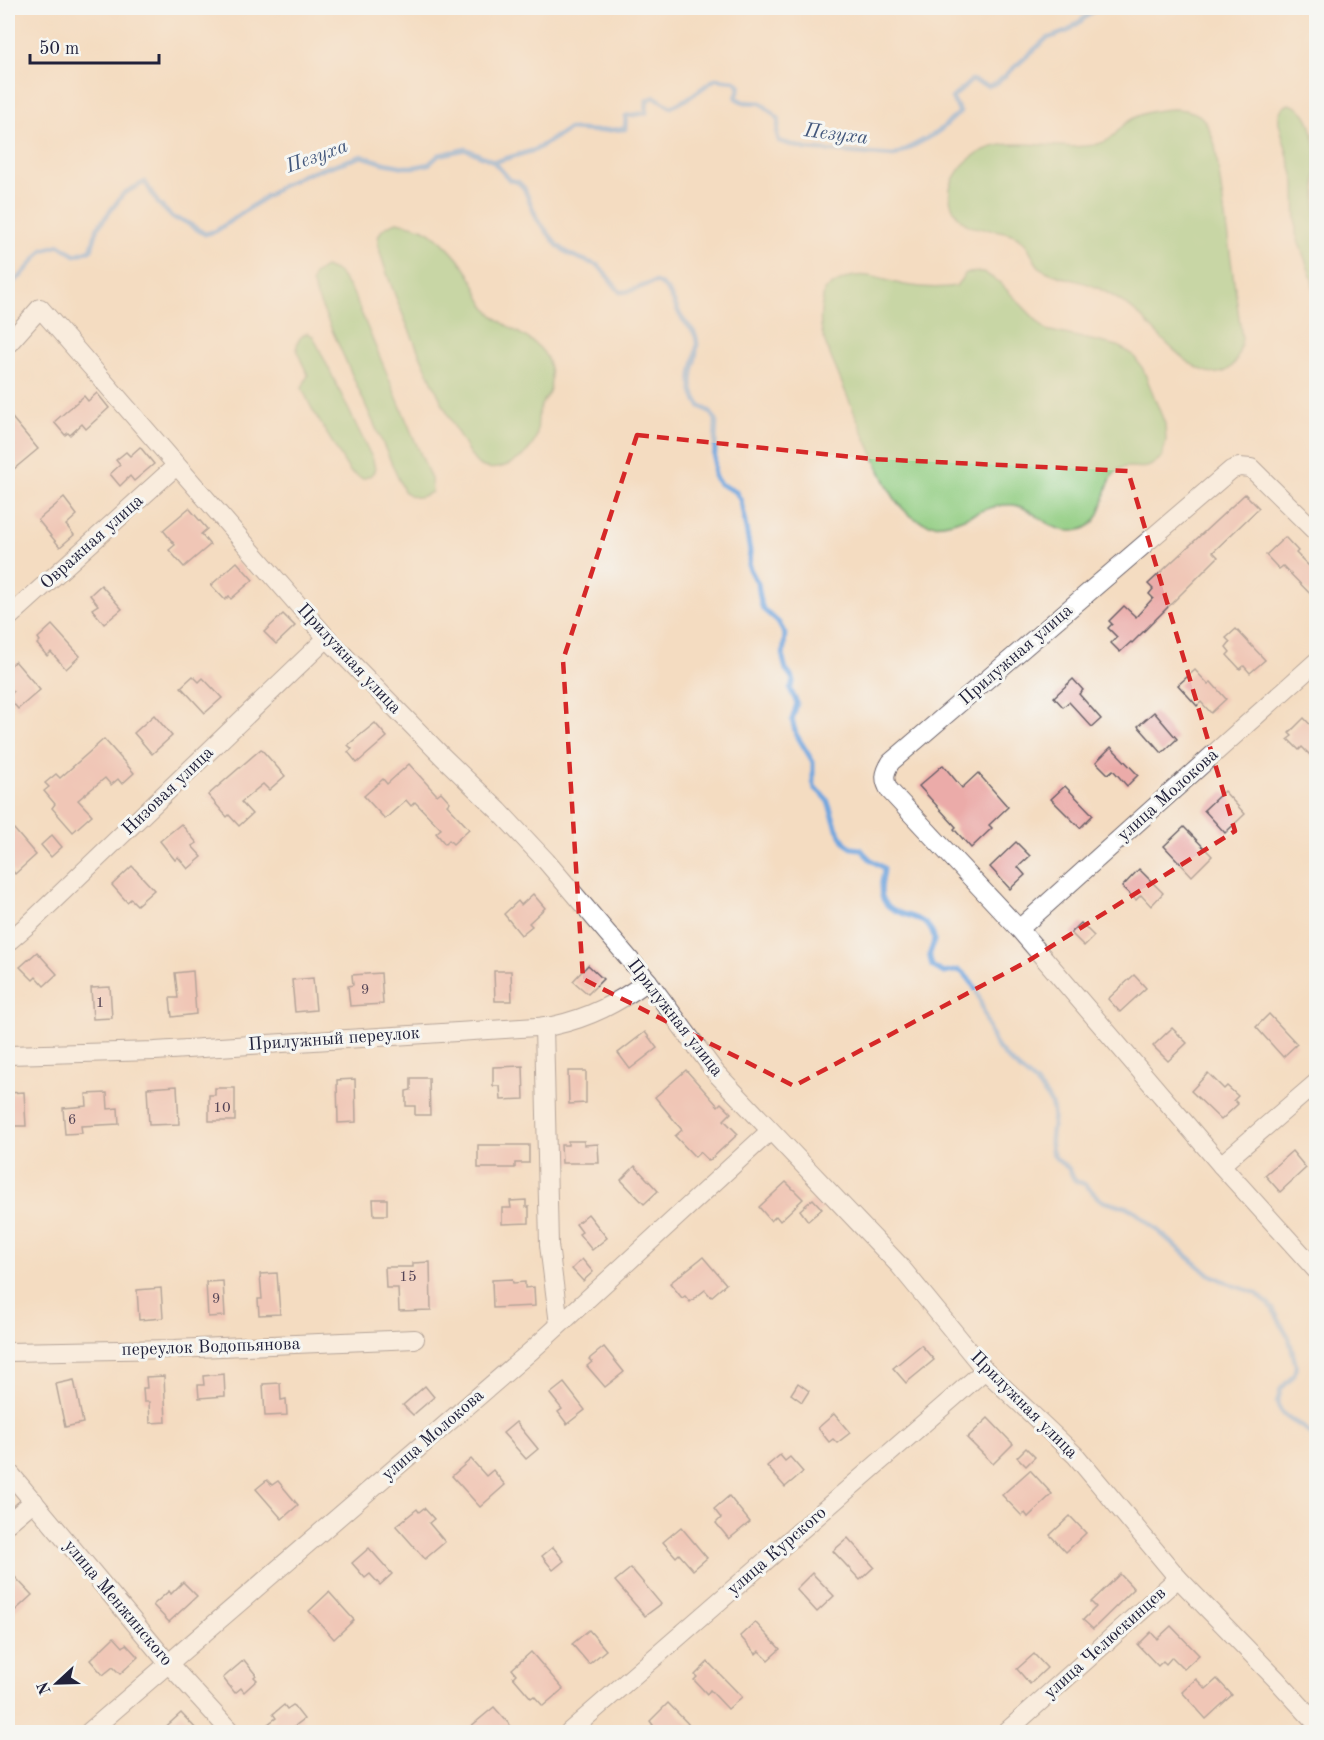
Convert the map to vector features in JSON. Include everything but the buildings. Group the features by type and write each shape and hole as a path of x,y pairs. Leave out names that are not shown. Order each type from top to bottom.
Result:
{"street":[{"name":"Прилужная улица","path":"8,344 40,308 327,638 546,861 648,981 716,1073 899,1265 985,1370 1076,1456 1178,1578 1317,1723"},
{"name":"Овражная улица","path":"8,618 176,466"},
{"name":"Прилужная улица","path":"1317,532 1251,468 1244,466 1231,470 891,762 885,771 884,782 1019,929 1221,1165 1317,1270"},
{"name":"Низовая улица","path":"8,942 327,638"},
{"name":"улица Молокова","path":"1019,929 1317,662"},
{"name":"Прилужный переулок","path":"8,1055 155,1051 544,1026 577,1021 619,1002 648,981"},
{"path":"544,1026 549,1245 559,1324"},
{"path":"1221,1165 1317,1083"},
{"name":"улица Молокова","path":"89,1732 526,1355 770,1131"},
{"name":"переулок Водопьянова","path":"8,1352 174,1349 415,1339"},
{"name":"улица Курского","path":"569,1732 985,1370"},
{"name":"улица Менжинского","path":"8,1471 168,1663 231,1732"},
{"path":"8,1523 34,1501"},
{"name":"улица Челюскинцев","path":"1006,1732 1178,1578"}],"highlighted area":[{"path":"637,435 872,459 1128,471 1235,831 1028,961 794,1086 583,979 563,660"}],"green space":[{"path":"1289,104 1302,110 1306,115 1312,128 1316,149 1316,301 1312,279 1296,234 1295,182 1279,123 1280,111"},
{"path":"1173,109 1191,111 1202,118 1206,122 1215,145 1242,339 1236,361 1225,371 1213,373 1199,369 1171,348 1124,303 1091,285 1042,269 1035,262 1025,243 1014,235 966,224 954,210 950,199 951,185 955,176 963,165 978,153 1010,144 1081,146 1098,144 1111,138 1137,116"},
{"path":"397,222 424,229 437,238 464,267 483,303 494,317 529,339 547,358 551,371 550,389 540,408 536,438 527,452 508,465 486,468 479,465 469,453 438,395 404,317 381,254 378,239 382,230"},
{"path":"325,267 339,273 353,293 431,479 432,492 428,494 414,497 404,491 315,292 312,282 314,274"},
{"path":"983,272 999,282 1046,330 1118,346 1133,355 1143,369 1165,424 1166,440 1162,457 1147,467 1125,467 1117,471 1109,482 1099,514 1088,527 1070,531 1061,529 1052,526 1030,511 1014,505 992,507 941,524 925,523 911,516 897,502 887,486 827,348 821,321 824,290 846,278 860,275 899,284 943,288 956,286 966,273"},
{"path":"307,333 313,336 373,460 375,470 363,479 350,472 302,388 308,375 297,347 301,337"}],"waterway":[{"name":"Пезуха","path":"8,285 21,276 43,250 60,245 75,255 91,250 98,227 124,193 145,182 158,203 173,218 184,221 205,234 216,231 280,187 303,175 362,156 384,163 415,167 429,164 439,155 466,149 497,161 535,150 569,129 596,131 625,129 626,116 646,113 647,100 655,97 671,107 687,99 715,79 735,81 740,86 736,98 743,102 761,103 779,119 777,134 779,141 806,149 894,156 937,133 960,112 952,98 972,80 988,86 997,83 1046,39 1068,31 1097,8"},
{"path":"493,161 510,180 518,182 524,188 537,219 558,246 571,255 599,266 620,292 656,282 661,285 673,300 682,319 693,331 697,343 691,382 692,390 700,406 709,411 716,420 714,476 720,484 736,492 741,501 750,551 749,567 758,584 763,609 779,623 785,634 783,658 786,670 793,679 790,689 797,703 792,720 796,734 813,762 815,788 827,799 837,829 846,844 860,849 884,868 881,892 886,904 929,926 934,939 930,955 932,966 944,973 959,970 973,985 995,1043 1008,1059 1039,1087 1051,1104 1053,1110 1052,1151 1057,1159 1069,1169 1075,1180 1087,1186 1102,1201 1136,1212 1207,1273 1256,1293 1273,1309 1289,1338 1296,1366 1294,1375 1281,1389 1277,1403 1283,1414 1305,1429 1316,1445"}]}
